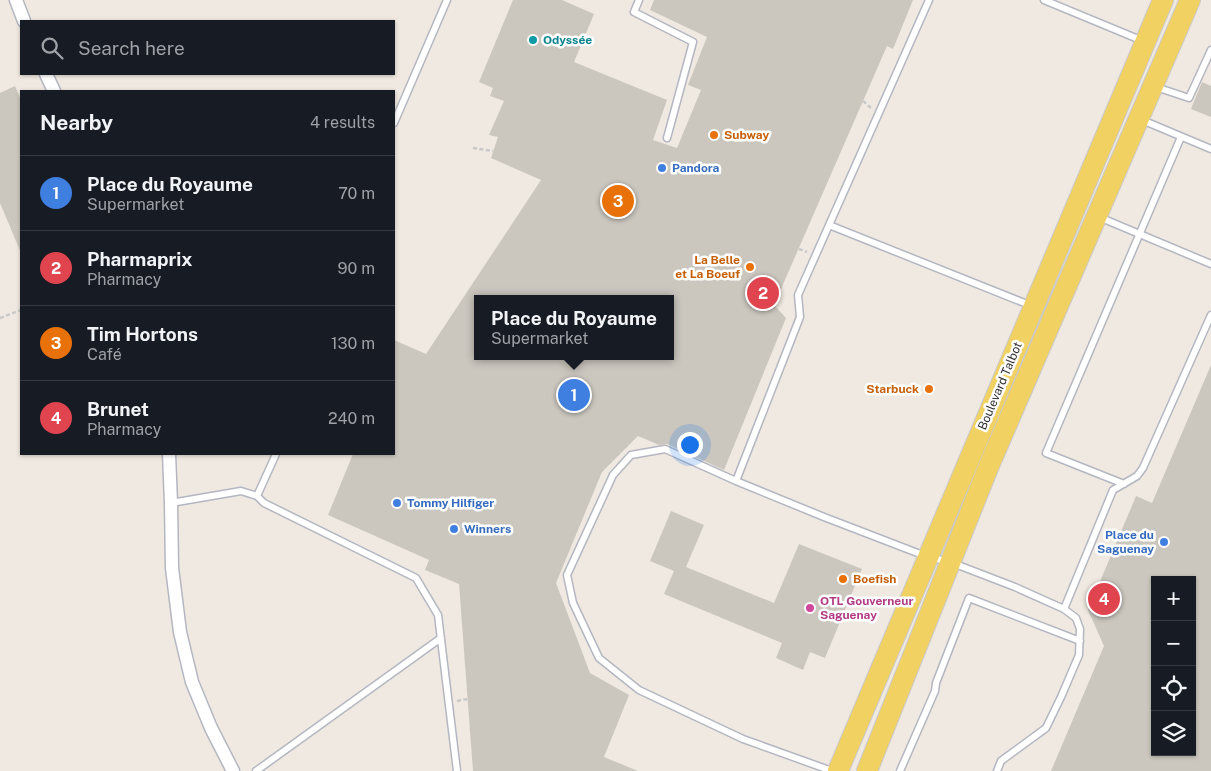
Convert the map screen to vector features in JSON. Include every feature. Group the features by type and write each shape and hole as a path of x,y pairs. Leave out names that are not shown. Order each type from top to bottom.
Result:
{"main road":[{"name":"Boulevard Talbot","path":"838,771 1144,41 1163,0"},
{"name":"Boulevard Talbot","path":"867,771 988,468 1190,0"}],"street":[{"path":"16,0 24,20"},
{"path":"46,75 54,90"},
{"path":"168,455 172,568 180,632 192,682 211,728 233,771"}],"lane":[{"path":"395,121 447,0"},
{"path":"639,0 634,12 693,42 667,138"},
{"path":"736,481 800,317 798,295 930,0"},
{"path":"1044,0 1144,41"},
{"path":"1153,85 1189,98 1211,50"},
{"path":"1138,118 1211,149"},
{"path":"1124,484 1046,453 1181,136"},
{"path":"1096,215 1211,264"},
{"path":"829,225 1034,307"},
{"path":"1064,609 1112,490 1138,476 1144,468 1211,315"},
{"path":"832,771 743,739 639,690 600,658 573,603 567,575 613,475 631,455 665,449 736,481 928,557 950,562 1064,609 1076,618 1080,629 1079,654 1046,728 1001,761 997,771"},
{"path":"257,496 276,455"},
{"path":"171,503 241,491 257,496 264,504 416,578 438,615 457,771"},
{"path":"900,771 934,691 969,598 1080,641"},
{"path":"256,771 441,638"}],"path":[{"path":"473,148 493,151"},
{"path":"0,318 20,310"}],"building":[{"path":"513,0 562,0 594,14 574,62 667,100 653,140 677,148 701,90 688,85 707,37 650,10 654,0 913,0 893,49 887,46 774,305 786,318 724,470 667,444 659,445 638,436 602,472 556,583 590,673 629,695 604,757 638,771 473,771 459,584 425,570 429,560 328,515 353,455 395,455 395,340 426,354 541,180 491,158 498,137 489,135 504,101 490,96 493,88 479,82"},
{"path":"1202,82 1211,86 1211,117 1191,109"},
{"path":"15,86 20,98 20,251 0,203 0,93"},
{"name":"Place du Saguenay","path":"1211,365 1211,771 1051,771 1104,646 1088,610 1136,496 1152,503"},
{"path":"671,511 704,525 686,567 774,603 799,544 862,569 825,658 810,652 803,670 776,658 782,643 664,594 674,571 650,561"}],"place":[{"name":"Odyssée","path":"533,40"},
{"name":"Subway","path":"714,135"},
{"name":"Pandora","path":"662,168"},
{"name":"Tim Hortons","path":"618,201"},
{"name":"La Belle et La Boeuf","path":"750,267"},
{"name":"Pharmaprix","path":"763,293"},
{"name":"Starbuck","path":"929,389"},
{"name":"Place du Royaume","path":"574,395"},
{"name":"Tommy Hilfiger","path":"397,503"},
{"name":"Winners","path":"454,529"},
{"name":"Place du Saguenay","path":"1164,542"},
{"name":"Boefish","path":"843,579"},
{"name":"Brunet","path":"1104,599"},
{"name":"OTL Gouverneur Saguenay","path":"810,608"}]}
